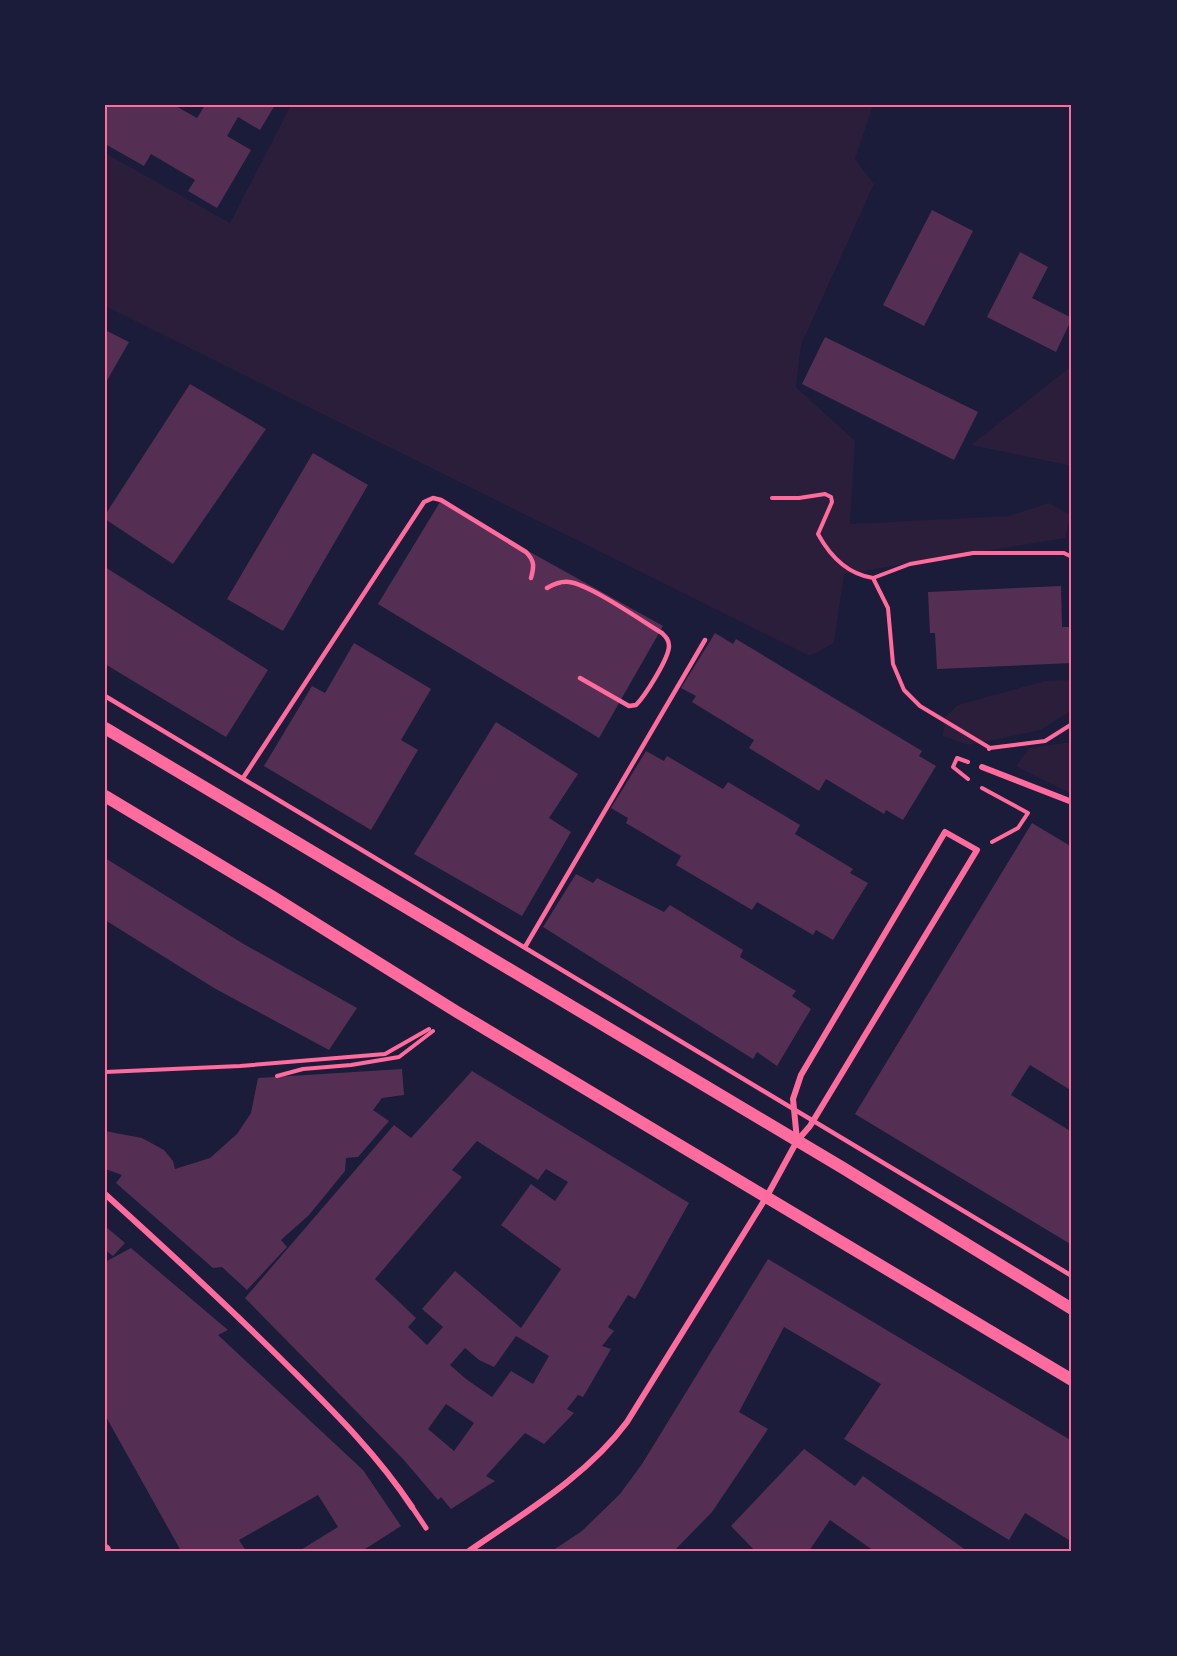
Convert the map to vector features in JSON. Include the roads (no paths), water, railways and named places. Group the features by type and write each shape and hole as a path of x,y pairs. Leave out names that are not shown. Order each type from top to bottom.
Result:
{"main road":[{"path":"105,728 797,1141 1072,1309"},
{"path":"105,796 457,1012 1072,1380"}],"street":[{"path":"982,766 1072,802"},
{"path":"469,1551 555,1491 604,1450 620,1432 977,850 945,832 801,1075 793,1099 797,1141"},
{"path":"105,1194 258,1336 348,1426 385,1468 426,1528"}],"lane":[{"path":"243,778 424,502 433,498 441,500 526,552 534,565 531,579"},
{"path":"547,588 558,582 569,582 586,587 662,633 668,639 667,656 636,705 629,706 580,678"},
{"path":"525,947 705,640"},
{"path":"105,696 1072,1276"}]}
